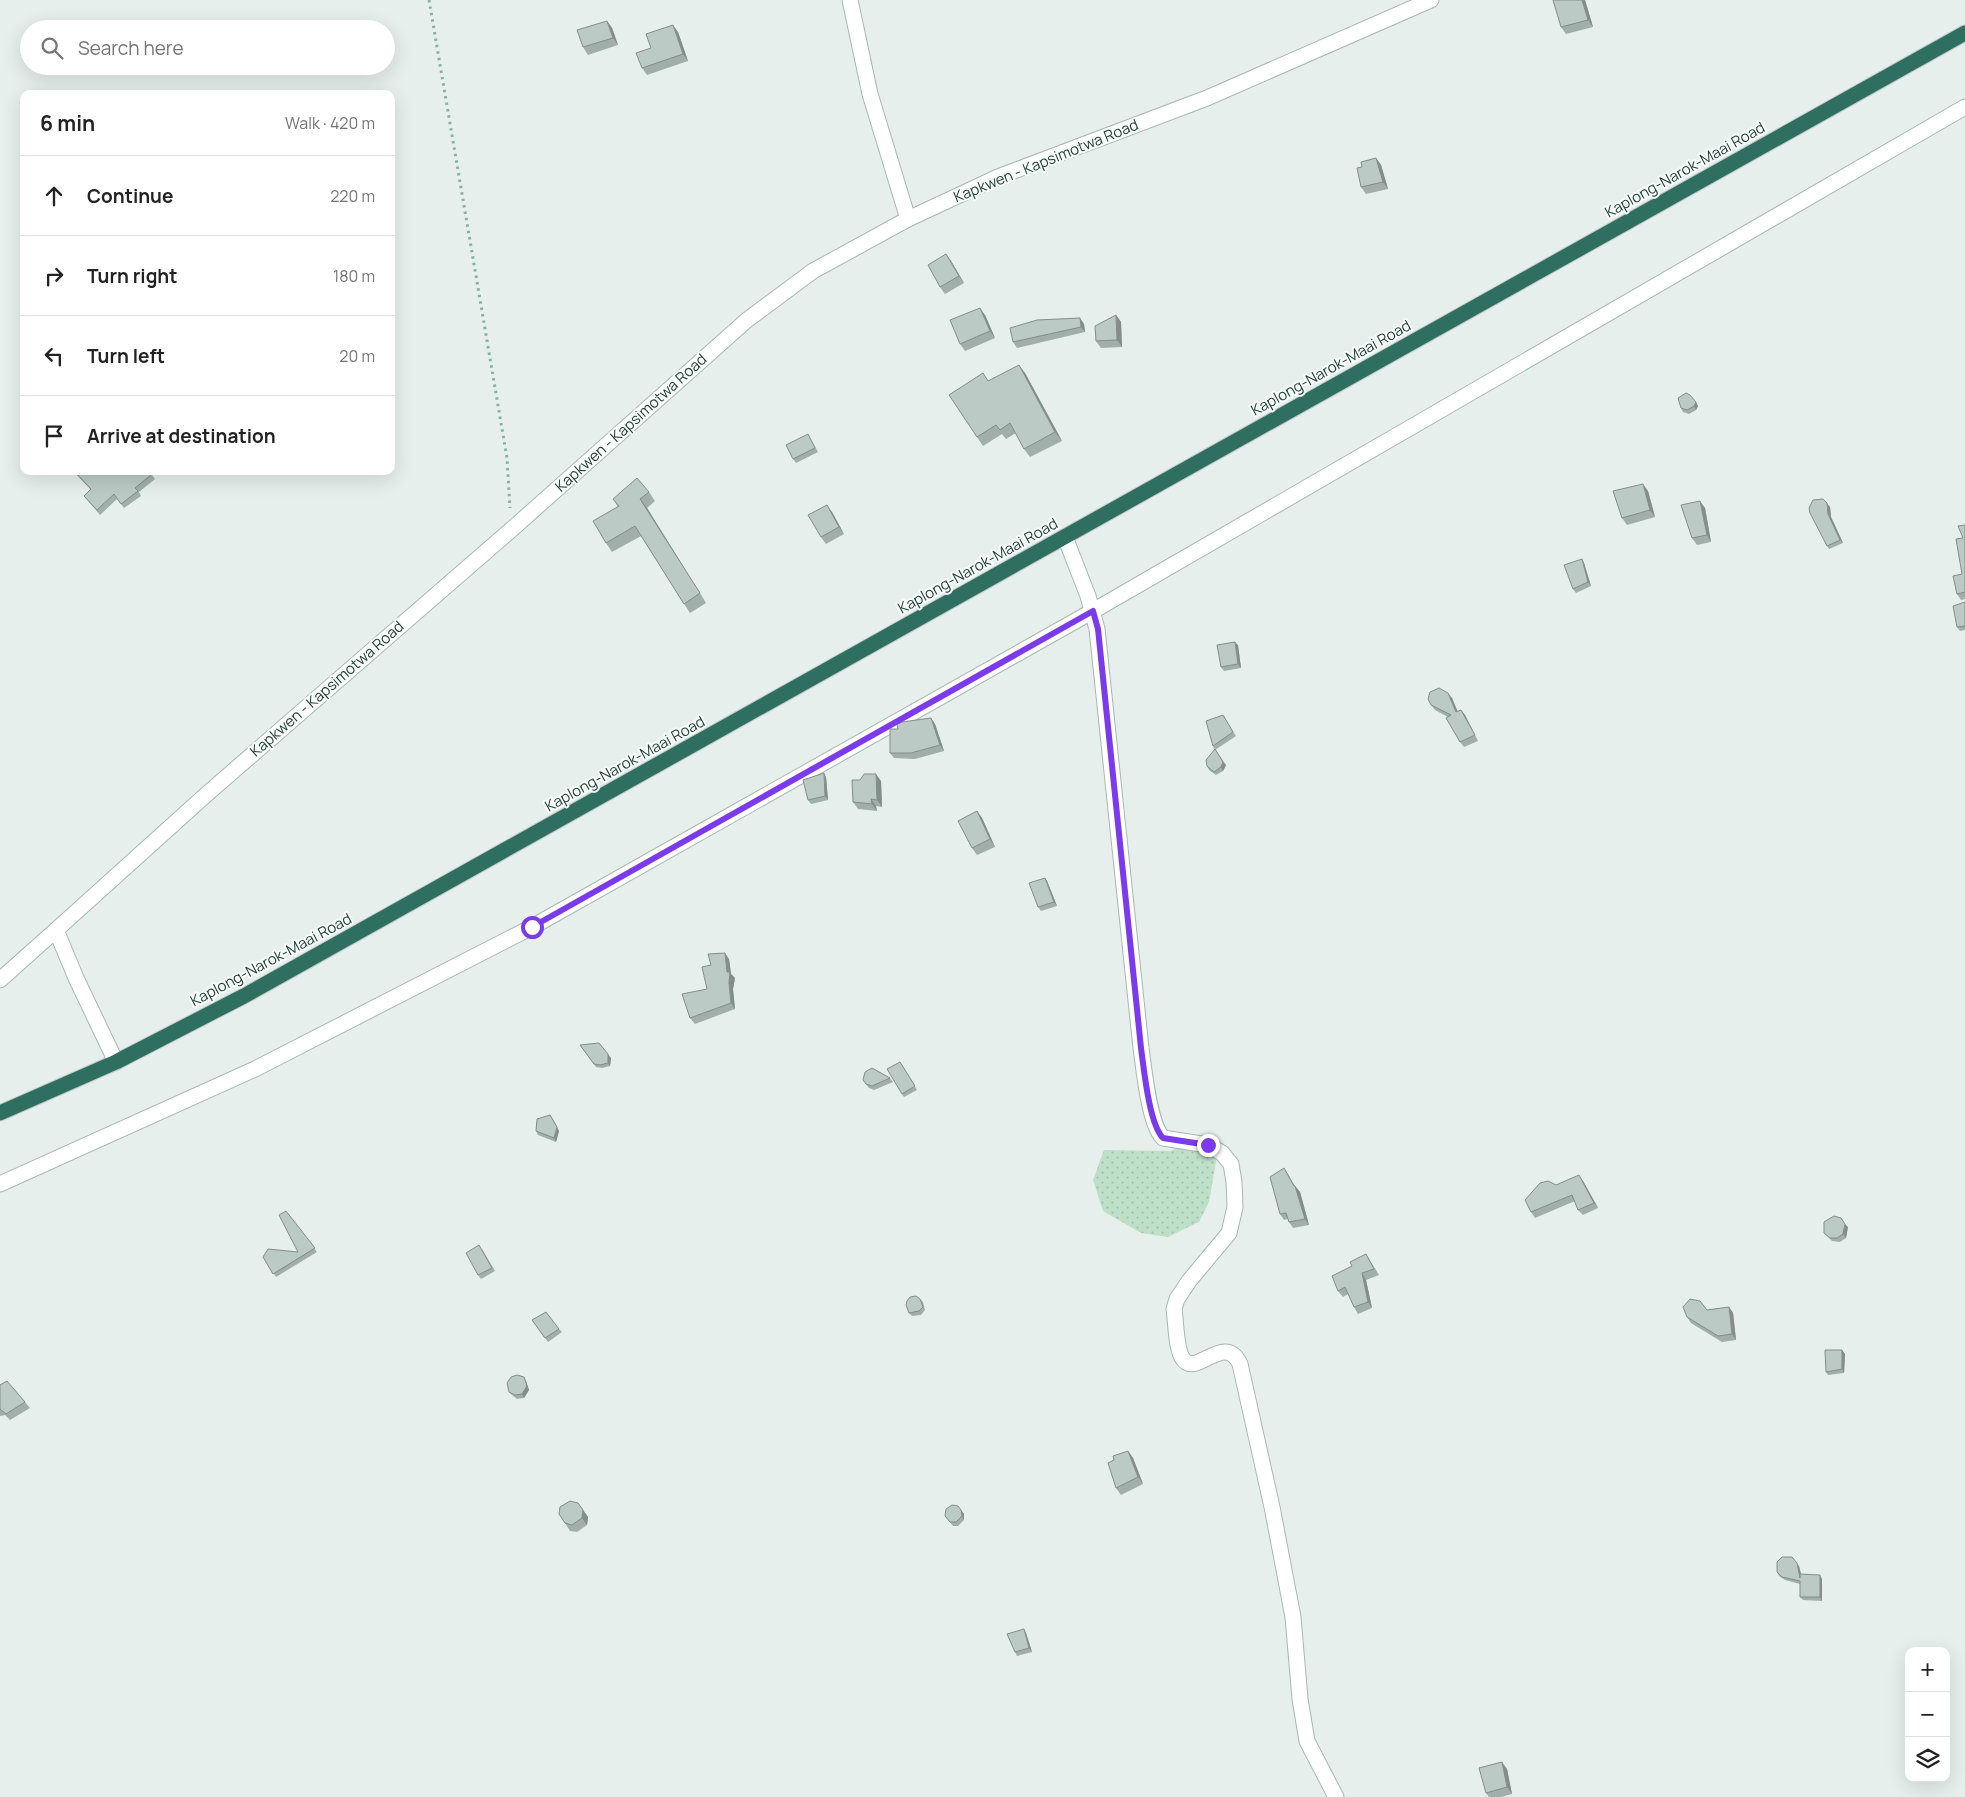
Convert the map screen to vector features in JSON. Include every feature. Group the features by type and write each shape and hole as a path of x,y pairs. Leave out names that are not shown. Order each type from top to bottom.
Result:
{"highway":[{"name":"Kaplong-Narok-Maai Road","path":"0,1114 116,1062 347,940 1965,33"}],"street":[{"path":"850,0 870,94 908,219"},
{"name":"Kapkwen - Kapsimotwa Road","path":"0,980 208,792 512,529 747,320 813,271 908,219 998,177 1207,98 1431,0"},
{"path":"0,1184 255,1069 532,927 1093,611 1965,107"},
{"path":"1065,536 1088,596 1098,629 1141,1048 1152,1116 1158,1133 1163,1138 1208,1145 1222,1153 1230,1164 1234,1182 1235,1207 1229,1234 1189,1281 1174,1304 1180,1353 1183,1360 1188,1364 1196,1363 1221,1352 1228,1352 1237,1357 1240,1364 1272,1506 1293,1617 1300,1699 1307,1741 1336,1797"},
{"path":"56,930 76,978 116,1062"}],"path":[{"path":"429,0 506,458 512,529"}],"green space":[{"path":"1187,1142 1218,1150 1209,1202 1199,1222 1168,1237 1141,1233 1103,1211 1093,1180 1104,1150 1171,1151"}],"building":[{"path":"1553,0 1582,0 1588,20 1561,27"},
{"path":"607,21 613,38 583,47 577,30"},
{"path":"673,25 683,54 642,68 636,53 651,48 646,34"},
{"path":"1376,158 1383,182 1361,187 1357,168 1362,167 1361,162"},
{"path":"946,254 959,276 940,287 928,265"},
{"path":"980,308 990,331 960,344 950,320"},
{"path":"1116,315 1117,340 1096,341 1095,326"},
{"path":"1080,318 1081,327 1013,342 1010,328 1037,320"},
{"path":"1019,365 1055,432 1024,449 1010,423 1000,430 996,425 977,437 949,395 983,373 988,381"},
{"path":"1686,393 1696,402 1694,406 1687,410 1681,408 1678,398"},
{"path":"808,434 815,448 793,459 786,445"},
{"path":"78,475 151,475 135,488 138,491 121,504 114,494 97,510 84,496 91,489"},
{"path":"637,478 649,492 640,499 700,593 684,604 635,526 606,543 593,521 619,506 613,499"},
{"path":"1643,484 1650,510 1622,518 1613,491"},
{"path":"1823,499 1827,503 1828,514 1840,540 1827,546 1809,508 1813,500"},
{"path":"1700,501 1707,535 1692,538 1681,505"},
{"path":"827,505 839,527 821,537 808,515"},
{"path":"1965,525 1965,592 1957,594 1953,576 1962,574 1956,539 1963,538 1958,526"},
{"path":"1582,559 1588,582 1573,589 1564,565"},
{"path":"1965,602 1965,626 1957,627 1953,606"},
{"path":"1235,642 1238,664 1221,667 1217,645"},
{"path":"1439,688 1448,693 1456,712 1461,710 1475,735 1460,742 1446,718 1451,715 1431,705 1428,699 1430,692"},
{"path":"1223,715 1233,732 1213,746 1206,721"},
{"path":"931,718 940,745 911,753 890,753 890,729 898,729 897,724 902,722"},
{"path":"1215,749 1223,762 1221,767 1214,772 1207,766 1206,760"},
{"path":"824,773 825,796 808,800 803,780"},
{"path":"864,774 876,774 877,800 871,799 872,804 853,802 852,780 860,780"},
{"path":"977,811 990,839 972,848 958,821"},
{"path":"1045,878 1054,902 1038,907 1029,883"},
{"path":"725,953 727,972 730,972 731,1003 690,1018 682,994 707,989 702,967 711,965 708,954"},
{"path":"599,1043 608,1054 608,1063 600,1065 594,1064 580,1045"},
{"path":"900,1062 915,1086 902,1094 887,1069"},
{"path":"872,1068 890,1078 872,1086 866,1084 863,1080 865,1072"},
{"path":"550,1115 557,1127 554,1138 536,1131 537,1119"},
{"path":"1284,1168 1295,1186 1305,1219 1289,1222 1286,1213 1280,1214 1270,1177"},
{"path":"1579,1175 1594,1203 1578,1210 1572,1195 1531,1212 1525,1200 1540,1183 1548,1181 1556,1185"},
{"path":"286,1211 315,1248 273,1274 263,1257 268,1249 298,1252 279,1215"},
{"path":"1834,1216 1841,1218 1845,1224 1843,1234 1837,1238 1830,1238 1824,1233 1824,1222"},
{"path":"479,1245 492,1268 478,1275 466,1253"},
{"path":"1366,1254 1374,1269 1362,1273 1368,1302 1354,1307 1345,1287 1338,1291 1332,1276 1352,1266 1350,1262"},
{"path":"916,1296 920,1299 923,1307 919,1311 909,1313 906,1305 907,1301 910,1297"},
{"path":"1690,1299 1700,1301 1707,1310 1729,1307 1732,1334 1718,1336 1687,1317 1683,1307"},
{"path":"546,1312 559,1329 545,1338 532,1320"},
{"path":"1825,1350 1842,1350 1842,1369 1826,1372"},
{"path":"517,1375 524,1377 527,1386 522,1394 515,1395 509,1392 507,1383 511,1377"},
{"path":"7,1381 25,1402 6,1414 0,1409 0,1385"},
{"path":"1128,1451 1138,1477 1116,1488 1108,1463 1114,1460 1113,1456"},
{"path":"570,1501 578,1503 583,1510 582,1518 572,1525 565,1523 559,1514 560,1507"},
{"path":"952,1505 958,1506 961,1510 962,1516 956,1522 950,1522 945,1516 946,1509"},
{"path":"1782,1557 1792,1557 1797,1563 1800,1578 1800,1574 1820,1575 1820,1597 1800,1597 1800,1581 1782,1577 1777,1572 1777,1562"},
{"path":"1024,1629 1029,1648 1015,1652 1007,1634"},
{"path":"1502,1762 1507,1787 1486,1793 1479,1768"}],"route":[{"path":"532,927 1093,611 1098,629 1141,1048 1152,1116 1158,1133 1163,1138 1208,1145"}]}
